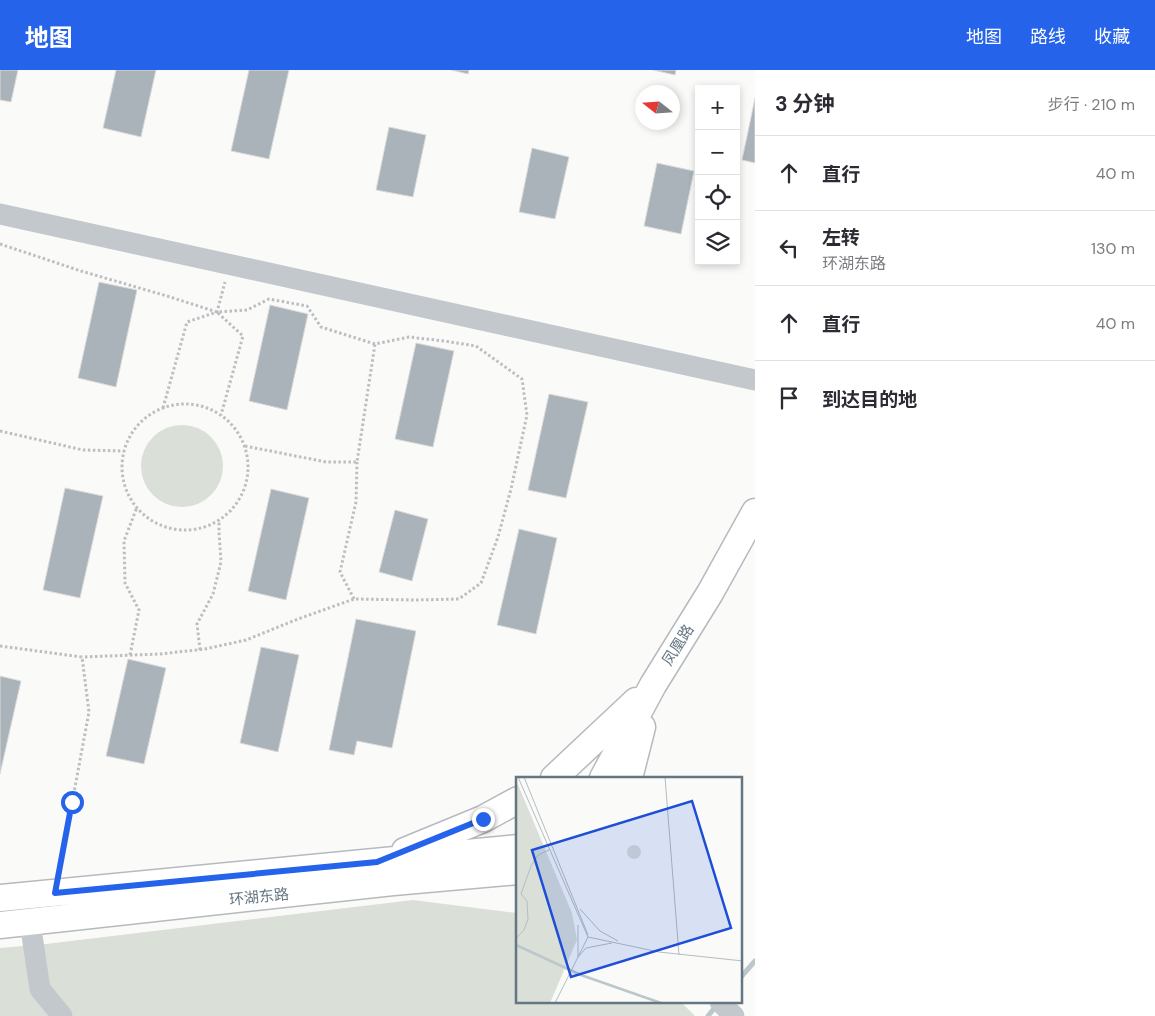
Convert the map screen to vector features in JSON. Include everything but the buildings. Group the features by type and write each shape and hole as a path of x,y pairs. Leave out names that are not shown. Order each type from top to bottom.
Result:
{"main road":[{"name":"凤凰路","path":"604,777 653,685 710,593 755,512"},
{"path":"555,777 653,685"},
{"path":"629,777 653,685"},
{"path":"385,872 516,801"},
{"name":"环湖东路","path":"0,925 385,872 516,848"},
{"name":"环湖东路","path":"0,898 385,872 516,871"},
{"path":"385,872 516,890"}],"street":[{"path":"0,214 755,380"},
{"path":"30,922 40,989 62,1016"},
{"path":"722,1004 734,1016"}],"path":[{"path":"0,244 81,271 217,312 243,336 221,415"},
{"path":"217,312 230,264"},
{"path":"0,646 82,657 160,654 200,650 246,640 354,599 459,599 481,583 498,537 527,415 522,378 476,346 444,340 409,337 375,344 321,327 307,306 268,299 247,310 217,312 187,322 163,408"},
{"path":"354,599 340,572 356,502 357,462 375,344"},
{"path":"183,404 203,406 221,415 235,429 244,446 248,466 245,486 235,505 219,520 199,528 178,530 157,524 137,507 128,493 122,472 124,451 132,432 146,418 163,408 183,404"},
{"path":"0,431 83,450 124,451"},
{"path":"244,446 326,462 357,462"},
{"path":"130,655 139,610 126,583 124,541 137,507"},
{"path":"200,650 198,624 213,594 221,562 219,520"},
{"path":"55,893 89,712 82,657"}],"shaded area":[{"path":"182,425 198,429 211,437 219,450 223,466 219,482 211,495 198,503 182,507 166,503 153,495 145,482 141,466 145,450 153,437 166,429"},
{"path":"413,900 516,913 516,1004 683,1004 695,1016 0,1016 0,948"}],"waterway":[{"path":"742,976 755,961"},
{"path":"708,1016 716,1006"}],"route":[{"path":"72,802 55,893 377,862 483,819"}]}
